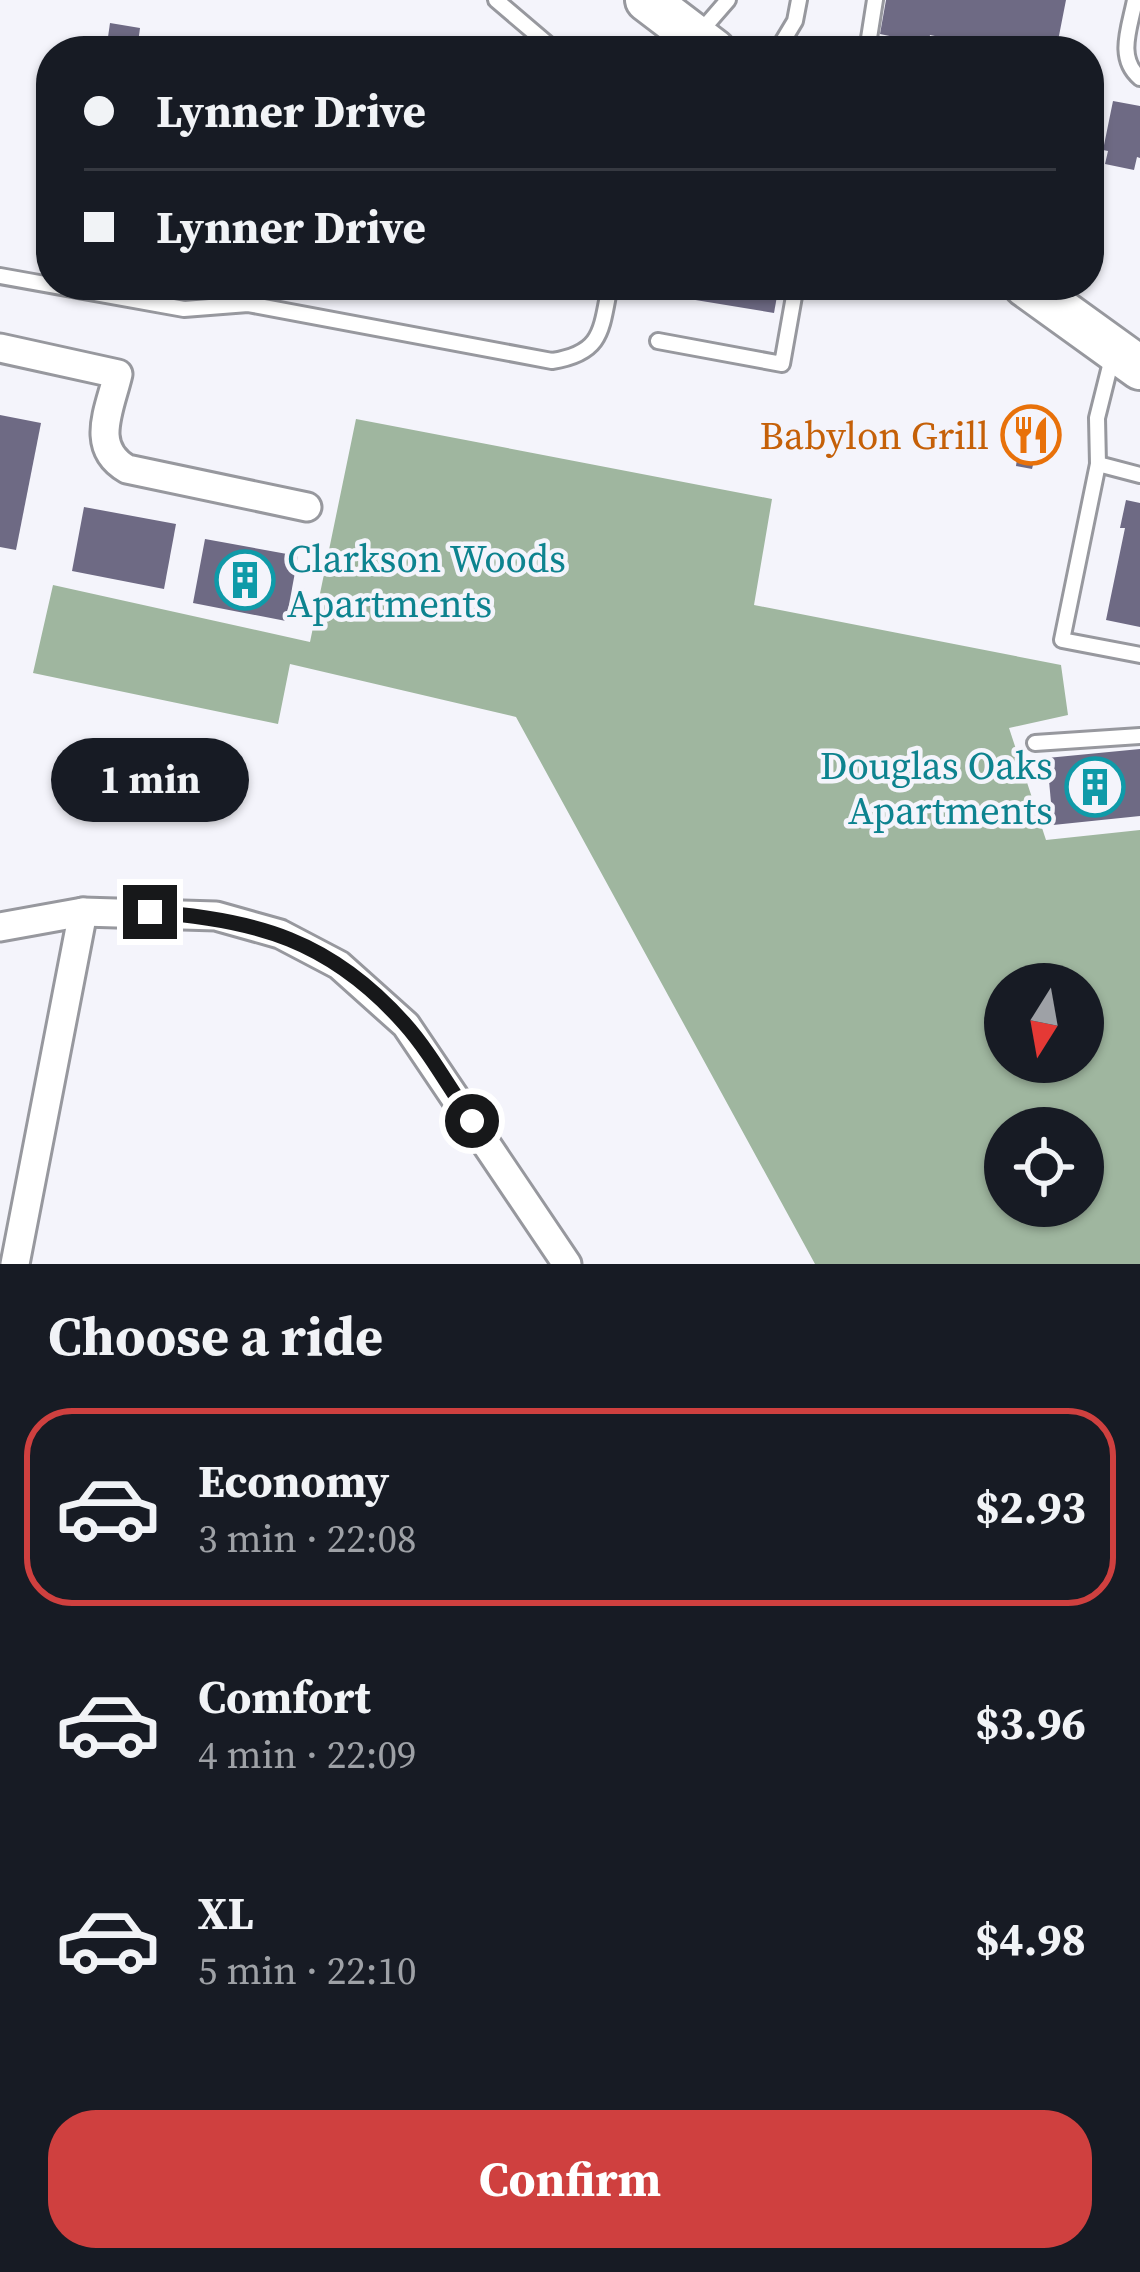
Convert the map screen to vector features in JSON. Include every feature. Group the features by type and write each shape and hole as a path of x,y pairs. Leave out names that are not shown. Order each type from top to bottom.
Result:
{"main road":[{"path":"646,0 686,36"},
{"path":"1047,300 1130,356"}],"street":[{"path":"0,348 118,374 103,441 110,459 127,469 307,507"},
{"path":"0,927 83,912 216,916 280,934 339,965 406,1025 567,1264"},
{"path":"15,1264 83,912"}],"lane":[{"path":"496,0 538,36"},
{"path":"704,36 728,0"},
{"path":"786,36 799,0"},
{"path":"869,36 875,0"},
{"path":"1136,0 1125,50 1130,70 1140,78"},
{"path":"0,276 36,282"},
{"path":"134,300 184,309 248,304 551,361 596,343 606,300"},
{"path":"658,341 782,364 793,300"},
{"path":"1130,356 1097,418 1097,464 1063,640 1140,655"},
{"path":"1097,464 1140,475"},
{"path":"1035,743 1140,736"}],"green space":[{"path":"356,419 772,499 754,605 1061,665 1068,715 1009,728 1046,840 1140,830 1140,1264 815,1264 516,717 290,664 278,724 33,673 53,585 310,642"}],"building":[{"path":"886,0 1066,0 1059,36 880,34"},
{"path":"110,23 140,28 139,36 108,36"},
{"path":"1113,101 1140,106 1140,158 1134,170 1105,164 1108,151 1104,145"},
{"path":"695,300 776,300 774,313"},
{"name":"Babylon Grill","path":"1024,407 1047,411 1032,469 1016,466"},
{"path":"0,415 41,423 16,550 0,547"},
{"path":"1126,500 1140,503 1140,627 1106,620 1125,528 1120,528"},
{"path":"84,507 176,524 164,589 72,571"},
{"name":"Clarkson Woods Apartments","path":"205,539 298,556 286,621 193,603"},
{"name":"Douglas Oaks Apartments","path":"1140,749 1140,816 1053,825 1047,758"}],"place":[{"name":"Babylon Grill","path":"1031,435"},
{"name":"Clarkson Woods Apartments","path":"245,580"},
{"name":"Douglas Oaks Apartments","path":"1095,787"}],"route":[{"path":"150,912 216,916 280,934 339,965 406,1025 472,1121"}]}
